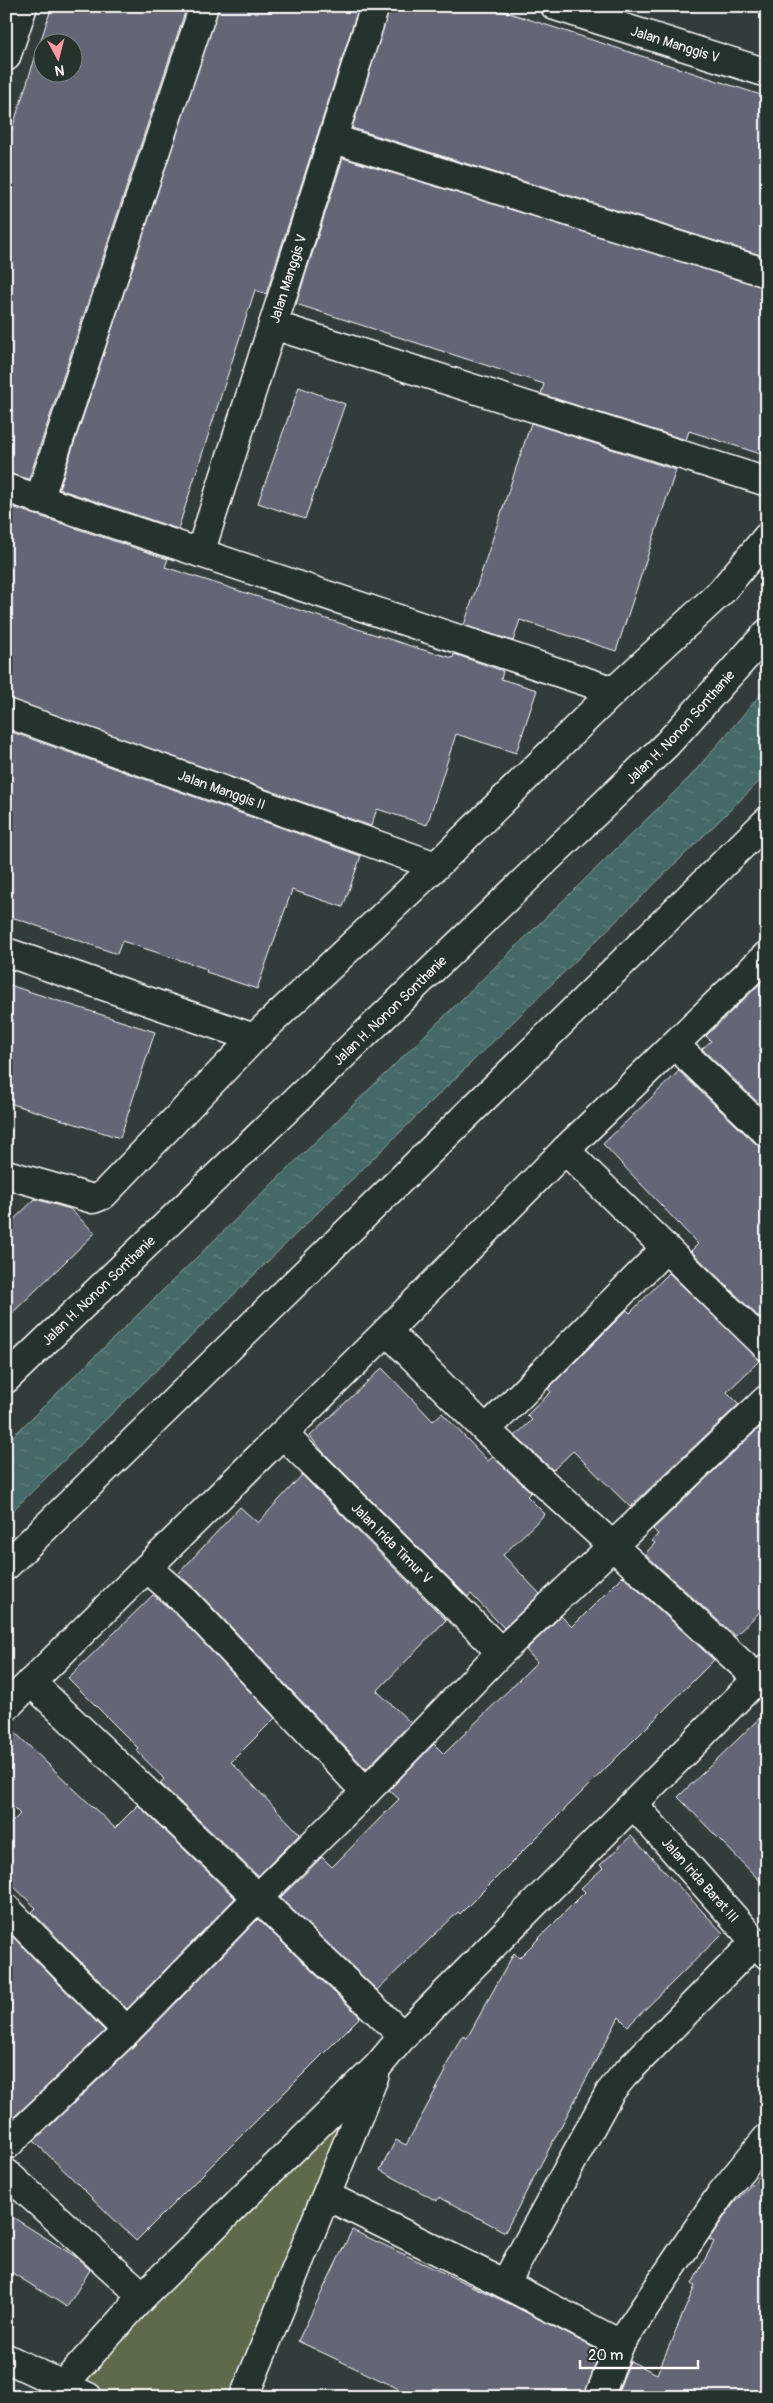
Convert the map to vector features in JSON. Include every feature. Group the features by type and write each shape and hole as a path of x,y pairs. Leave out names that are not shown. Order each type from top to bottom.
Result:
{"street":[{"path":"6,58 23,6"},
{"path":"39,500 204,6"},
{"name":"Jalan Manggis V","path":"200,554 375,6"},
{"name":"Jalan Manggis V","path":"555,6 767,73"},
{"path":"334,139 767,273"},
{"path":"272,325 767,482"},
{"path":"6,488 614,691"},
{"path":"6,1174 93,1199 103,1195 254,1038 436,866 614,691 722,591 767,538"},
{"name":"Jalan H. Nonon Sonthanie","path":"6,1378 667,744 767,633"},
{"name":"Jalan Manggis II","path":"6,713 436,866"},
{"path":"6,1566 767,821"},
{"path":"6,952 254,1038"},
{"path":"6,1707 387,1331 565,1150 676,1045 767,955"},
{"path":"676,1045 767,1133"},
{"path":"565,1150 767,1346"},
{"path":"486,1430 666,1248"},
{"path":"63,2385 143,2296 378,2066 403,2036 764,1678 614,1547 486,1430 387,1331"},
{"path":"6,2146 127,2031 258,1897 366,1792 501,1652 614,1547 767,1399"},
{"name":"Jalan Irida Timur V","path":"283,1434 501,1652"},
{"path":"147,1568 185,1601 366,1792"},
{"path":"32,1682 403,2036"},
{"name":"Jalan Irida Barat III","path":"634,1805 761,1949"},
{"path":"6,1908 127,2031"},
{"path":"505,2284 610,2092 624,2075 761,1949"},
{"path":"246,2396 378,2066"},
{"path":"599,2397 620,2344 721,2194 767,2138"},
{"path":"6,2174 143,2296"},
{"path":"327,2196 505,2284 620,2344"},
{"path":"6,2358 88,2397"}],"green space":[{"path":"378,2066 244,2397 89,2397 63,2385"}],"water":[{"path":"767,687 767,774 6,1517 6,1443 689,778"}],"building":[{"path":"52,6 187,6 29,479 6,473 6,147 32,67 32,82 82,82 82,32 44,32"},
{"path":"219,6 359,6 266,294 255,290 178,529 59,489"},
{"path":"390,6 488,6 767,97 767,257 352,128"},
{"path":"343,158 767,288 767,456 689,431 686,440 541,394 544,384 296,304"},
{"path":"299,387 345,404 305,519 258,503"},
{"path":"531,423 676,470 616,651 520,620 513,641 464,625"},
{"path":"6,505 168,559 165,567 420,649 453,658 454,654 503,671 501,679 537,690 516,753 456,734 427,825 377,809 371,826 6,698"},
{"path":"6,730 361,856 343,907 292,890 257,989 206,972 207,969 122,941 117,954 6,915"},
{"path":"767,977 767,1111 702,1049 711,1041 706,1036"},
{"path":"6,984 155,1032 120,1138 6,1102"},
{"path":"679,1071 756,1144 767,1148 767,1325 691,1251 698,1244 603,1144"},
{"path":"35,1199 70,1209 95,1233 6,1319 6,1227"},
{"path":"669,1273 760,1360 727,1392 739,1404 630,1507 573,1451 553,1470 515,1436 532,1420 527,1415 551,1392 548,1389 627,1310 630,1313"},
{"path":"382,1368 433,1421 442,1413 488,1461 493,1457 531,1492 527,1496 545,1514 503,1555 540,1594 504,1628 471,1594 468,1597 323,1452 310,1436"},
{"path":"761,1426 767,1431 767,1605 735,1636 645,1554 655,1543 652,1541 658,1534 653,1529"},
{"path":"302,1475 446,1620 377,1691 411,1723 366,1769 196,1590 178,1574 240,1507 258,1523"},
{"path":"623,1576 714,1660 460,1914 458,1912 377,1990 280,1898 322,1857 332,1867 399,1799 389,1790 434,1744 444,1754 537,1662 526,1650 561,1616 572,1627"},
{"path":"153,1595 174,1612 275,1718 231,1762 300,1834 258,1876 160,1783 164,1779 136,1750 138,1748 68,1678"},
{"path":"767,1711 767,1888 678,1797"},
{"path":"6,1724 115,1828 138,1805 235,1898 127,2009 32,1912 36,1908 6,1879 6,1828 20,1814 6,1800"},
{"path":"631,1836 723,1933 628,2026 619,2017 505,2232 439,2197 437,2201 380,2170 396,2140 406,2145 446,2071 444,2070 462,2036 467,2038 514,1953 519,1958 585,1892 581,1888 603,1868 600,1865"},
{"path":"258,1919 360,2017 136,2241 34,2141 138,2042"},
{"path":"10,1934 105,2031 12,2119 6,2113 6,1938"},
{"path":"767,2168 767,2397 616,2397 630,2361 657,2374 695,2286 692,2284 714,2242 709,2239 734,2203"},
{"path":"6,2213 76,2257 90,2270 67,2307 6,2269"},
{"path":"352,2230 510,2304 600,2351 584,2397 416,2397 298,2341"}]}
